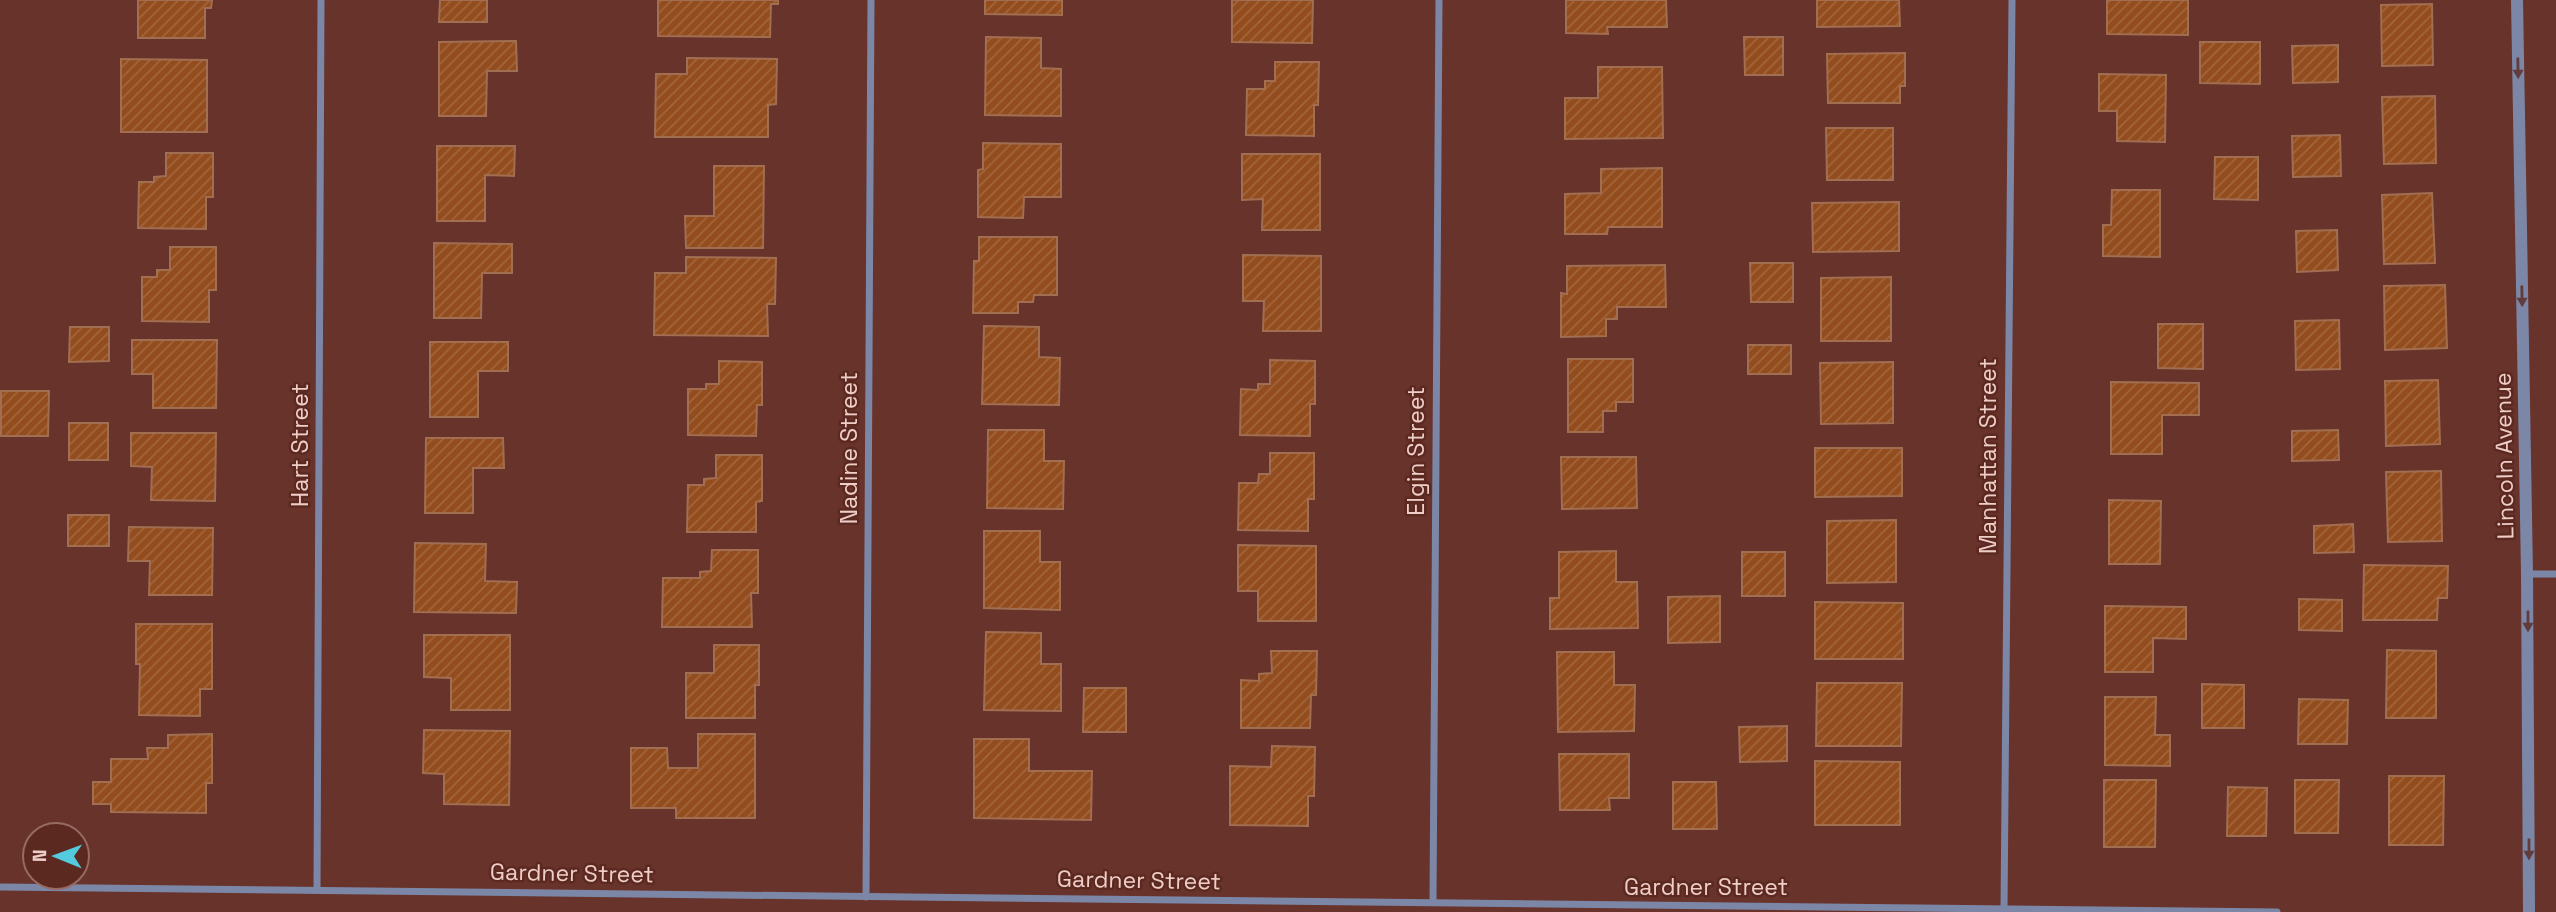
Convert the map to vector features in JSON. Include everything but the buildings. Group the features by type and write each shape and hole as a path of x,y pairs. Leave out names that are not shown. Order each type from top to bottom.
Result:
{"street":[{"name":"Hart Street","path":"317,890 321,0"},
{"name":"Nadine Street","path":"866,897 871,0"},
{"name":"Elgin Street","path":"1433,902 1439,0"},
{"name":"Manhattan Street","path":"2004,910 2012,0"},
{"name":"Lincoln Avenue","path":"2517,0 2527,574 2529,912"},
{"path":"2527,574 2556,574"},
{"name":"Gardner Street","path":"0,887 2277,912"}]}
